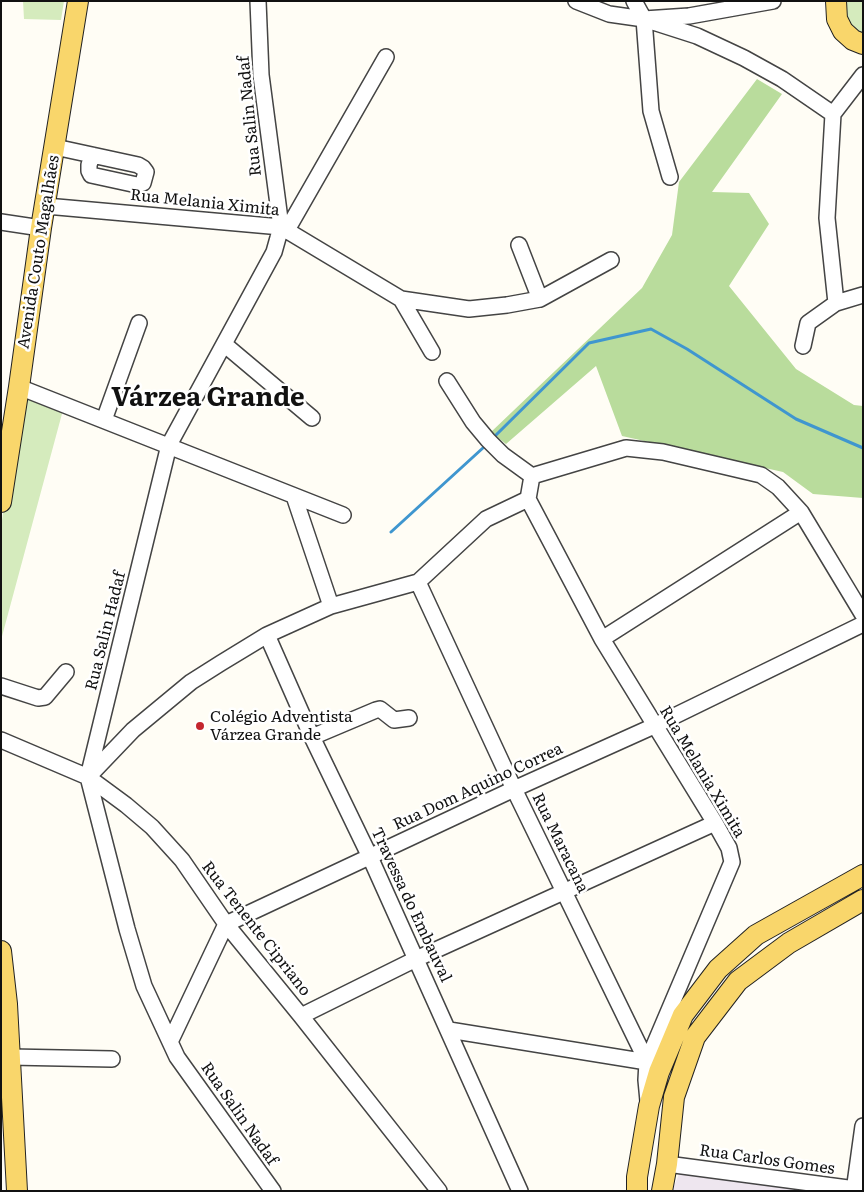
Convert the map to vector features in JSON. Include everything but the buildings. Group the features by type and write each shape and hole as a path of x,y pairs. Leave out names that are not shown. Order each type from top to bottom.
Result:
{"main road":[{"name":"Avenida Couto Magalhães","path":"1,502 7,426 19,387 41,228 78,1"},
{"path":"836,1 837,19 843,31 853,40 863,44"},
{"path":"635,1186 649,1106 659,1072 683,1015 718,969 756,935 863,875"},
{"path":"662,1191 668,1164 674,1098 695,1037 738,981 789,943 863,900"},
{"path":"1,952 7,1004 10,1057 6,1082 17,1191"},
{"path":"635,1186 644,1164 656,1161 668,1164"}],"street":[{"name":"Rua Salin Nadaf","path":"258,1 261,75 284,228"},
{"path":"576,1 609,14 644,19 697,36 744,58 782,79 833,114"},
{"path":"634,1 644,19 651,111 670,177"},
{"path":"644,19 689,16 744,4 773,1"},
{"path":"284,228 386,57"},
{"path":"836,303 827,218 833,114 863,75"},
{"path":"55,147 92,155"},
{"name":"Rua Melania Ximita","path":"46,206 284,228 401,299 432,352"},
{"path":"1,222 41,228"},
{"name":"Rua Salin Hadaf","path":"177,1057 144,986 127,930 88,777 169,445 274,252 284,228"},
{"path":"519,245 540,299"},
{"path":"401,299 470,309 507,306 540,299 611,260"},
{"path":"804,346 808,323 836,303 863,295"},
{"path":"104,420 139,322"},
{"path":"224,344 312,418"},
{"path":"447,381 473,422 488,440 532,476"},
{"path":"19,387 342,515"},
{"path":"532,476 626,448 648,449 761,475 778,487 801,512 863,615"},
{"path":"88,777 133,730 191,682 267,635 331,606 418,582 486,519 528,499 532,476"},
{"path":"294,496 331,606"},
{"name":"Rua Melania Ximita","path":"528,499 602,639 654,726 716,823 729,848 732,862 647,1062 646,1096 649,1106"},
{"path":"602,639 801,512"},
{"name":"Rua Maracana","path":"418,582 514,788 647,1062"},
{"name":"Rua Dom Aquino Correa","path":"226,924 514,788 654,726 863,624"},
{"name":"Travessa do Embauval","path":"267,635 312,737 370,857 449,1030 520,1191"},
{"path":"1,686 38,698 45,697 66,672"},
{"path":"312,737 380,709 394,720 409,718"},
{"name":"Rua Tenente Cipriano","path":"1,740 88,777 126,804 152,827 182,860 226,924 439,1191"},
{"path":"301,1016 416,959 716,823"},
{"path":"170,1042 226,924"},
{"path":"449,1030 647,1062"},
{"path":"10,1057 112,1059"},
{"name":"Rua Salin Nadaf","path":"177,1057 273,1191"},
{"path":"857,1190 863,1126"},
{"name":"Rua Carlos Gomes","path":"668,1164 857,1190"}],"shaded area":[{"path":"681,1169 832,1191 672,1191"}],"green space":[{"path":"23,1 64,1 61,20 24,19"},
{"path":"841,1 863,1 863,38 853,34"},
{"path":"757,79 782,94 712,192 749,193 769,224 729,286 796,369 854,405 863,406 863,498 813,494 783,472 622,436 596,366 506,444 491,432 642,288 672,235 679,182"},
{"path":"25,396 63,410 1,640 1,527 20,401"}],"waterway":[{"path":"496,435 589,343 651,329 687,349 796,419 863,448"},
{"path":"391,532 484,447"}],"place":[{"name":"Colégio Adventista Várzea Grande","path":"200,726"}],"district":[{"name":"Várzea Grande","path":"208,398"}]}
